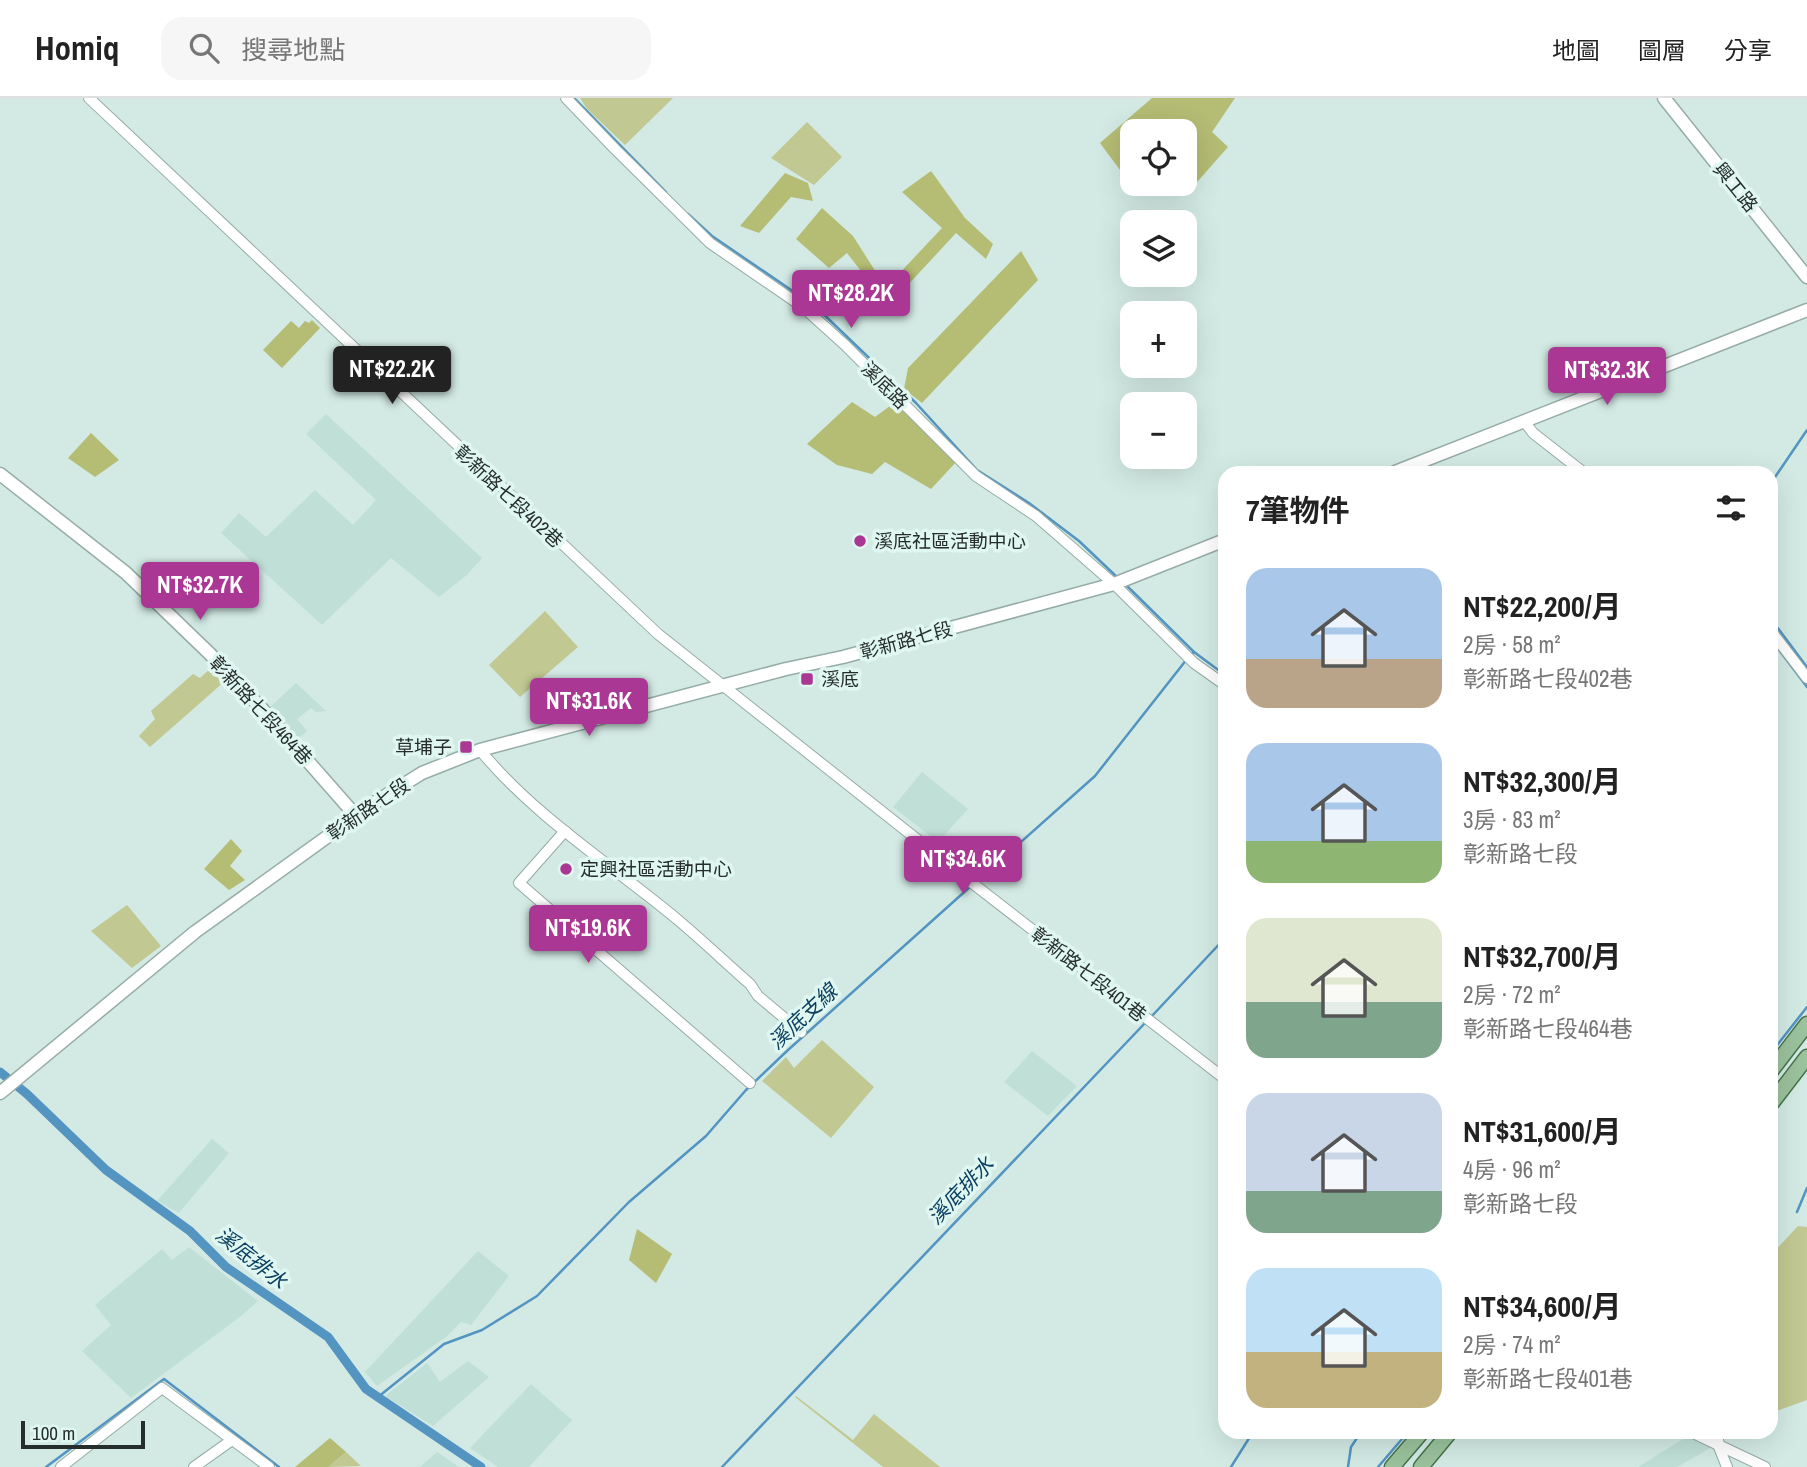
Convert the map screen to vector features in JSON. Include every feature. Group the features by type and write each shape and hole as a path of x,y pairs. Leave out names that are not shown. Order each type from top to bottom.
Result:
{"main road":[{"path":"1778,1062 1807,1024"},
{"path":"1778,1095 1807,1057"},
{"path":"1392,1467 1416,1439"},
{"path":"1421,1467 1444,1439"}],"street":[{"name":"彰新路七段402巷","path":"89,98 621,601 722,686"},
{"name":"溪底路","path":"566,98 710,243 803,307 845,345 976,476 1036,516 1114,584 1194,663 1218,680"},
{"name":"興工路","path":"1664,98 1807,277"},
{"path":"1410,466 1807,310"},
{"path":"1524,422 1533,433 1575,466"},
{"name":"彰新路七段464巷","path":"0,474 135,582 263,710 356,816"},
{"name":"彰新路七段","path":"3,1091 195,932 356,816 422,773 480,750 1114,584 1218,543"},
{"path":"1778,640 1807,678"},
{"name":"彰新路七段401巷","path":"722,686 1218,1074"},
{"path":"480,750 505,778 565,831 679,921 750,984 758,996 801,1032"},
{"path":"565,831 519,883 750,1083"},
{"path":"61,1467 162,1388 269,1467"},
{"path":"1704,1439 1765,1467"},
{"path":"1718,1439 1727,1467"},
{"path":"194,1467 232,1440"}],"shaded area":[{"path":"326,414 482,558 467,575 439,597 391,558 322,625 221,533 239,513 266,537 315,490 353,525 376,500 306,434"},
{"path":"296,683 326,711 316,712 311,708 297,719 307,731 296,741 267,710"},
{"path":"922,772 968,809 938,842 893,807"},
{"path":"1032,1051 1077,1086 1048,1116 1004,1082"},
{"path":"212,1139 229,1153 179,1213 157,1201"},
{"path":"189,1247 258,1301 131,1398 82,1351 111,1325 95,1305 162,1249 172,1260"},
{"path":"478,1251 509,1276 471,1325 461,1322 446,1337 377,1386 365,1372"},
{"path":"468,1361 489,1377 433,1426 385,1396 427,1363 440,1382"},
{"path":"531,1384 572,1420 529,1467 498,1467 470,1448"},
{"path":"1683,1439 1695,1439 1712,1447 1677,1467 1638,1467"},
{"path":"437,1452 459,1467 420,1467"}],"green space":[{"path":"580,98 673,98 625,145 587,109"},
{"path":"1152,98 1235,98 1212,132 1228,147 1197,182 1197,119 1128,119"},
{"path":"807,122 842,157 814,185 771,158"},
{"path":"1120,126 1120,170 1100,143"},
{"path":"931,171 965,218 993,244 986,259 956,233 906,287 895,278 942,228 902,192"},
{"path":"785,173 808,183 813,201 791,197 759,233 740,226"},
{"path":"822,208 853,236 879,277 868,280 847,253 829,268 796,239"},
{"path":"1021,251 1038,280 922,403 904,389 908,368"},
{"path":"312,320 320,328 282,368 263,350 291,321 299,328 305,321 309,323"},
{"path":"852,402 875,417 894,403 949,450 957,461 931,489 885,462 872,474 837,465 807,444"},
{"path":"91,433 119,460 95,477 68,458"},
{"path":"545,611 578,647 520,697 489,665"},
{"path":"212,667 225,681 150,747 139,736 155,719 151,711 193,674 200,678"},
{"path":"231,839 242,851 230,866 245,880 229,890 204,869"},
{"path":"127,905 161,946 132,968 91,931"},
{"path":"822,1040 874,1087 831,1138 762,1081 786,1057 794,1068"},
{"path":"1798,1226 1807,1227 1807,1400 1778,1410 1778,1247"},
{"path":"637,1229 672,1254 656,1283 629,1260"},
{"path":"796,1396 853,1440 874,1414 940,1467 883,1467"},
{"path":"330,1438 346,1452 328,1467 295,1467"},
{"path":"346,1452 361,1466 328,1467"}],"waterway":[{"path":"574,98 666,192"},
{"path":"688,214 712,236 816,307 916,403 977,470 1029,503 1079,541 1119,579"},
{"path":"1778,473 1807,430"},
{"path":"1124,583 1194,652"},
{"name":"溪底支線","path":"1778,628 1807,667"},
{"path":"1778,648 1807,687"},
{"name":"溪底支線","path":"1192,654 1194,652 1218,670"},
{"name":"溪底支線","path":"976,882 1095,776 1187,659"},
{"name":"溪底支線","path":"378,1397 444,1344 482,1330 537,1296 629,1202 706,1136 746,1090 788,1050 971,886"},
{"name":"溪底排水","path":"1151,1017 1218,945"},
{"path":"1778,1044 1807,1007"},
{"name":"溪底排水","path":"722,1467 1146,1022"},
{"name":"溪底排水","path":"0,1072 27,1094 106,1170 190,1231 226,1267 328,1337 366,1389 481,1467"},
{"path":"1797,1212 1807,1188"},
{"path":"46,1467 164,1379 279,1467"},
{"path":"1231,1467 1249,1439"},
{"path":"1348,1467 1351,1447 1356,1439"},
{"path":"1378,1467 1402,1439"}],"place":[{"name":"溪底社區活動中心","path":"860,541"},
{"name":"溪底","path":"807,679"},
{"name":"草埔子","path":"466,747"},
{"name":"定興社區活動中心","path":"566,869"}]}
